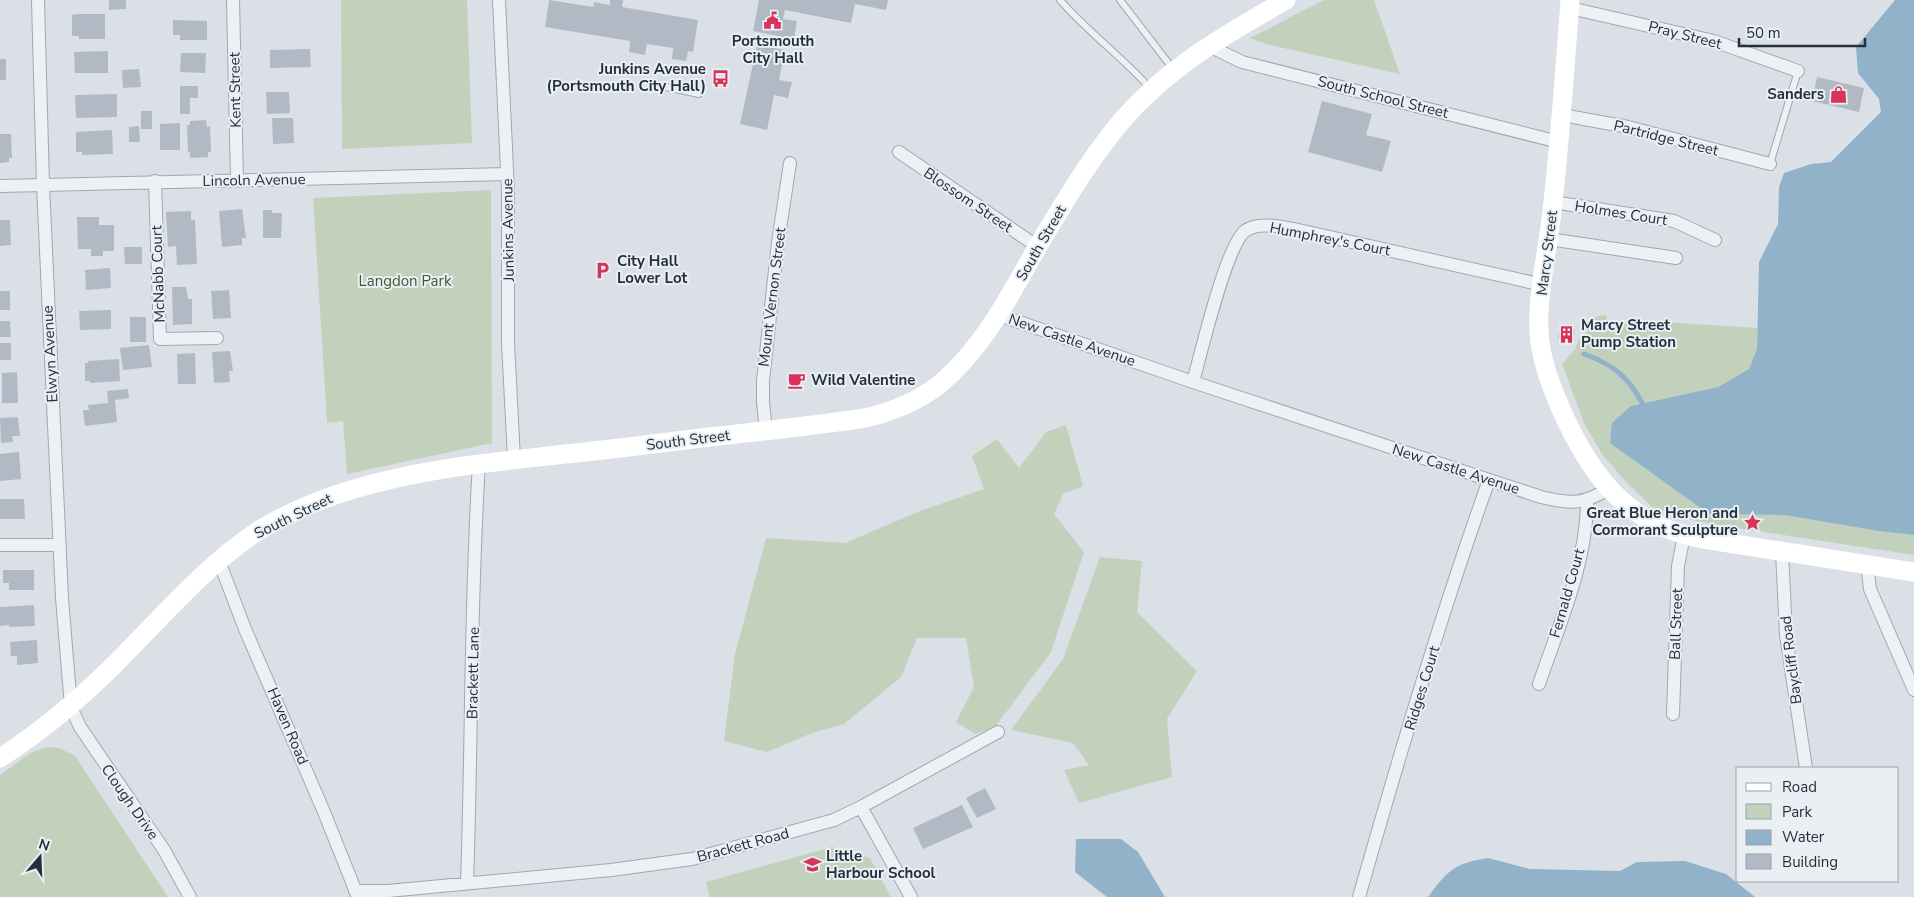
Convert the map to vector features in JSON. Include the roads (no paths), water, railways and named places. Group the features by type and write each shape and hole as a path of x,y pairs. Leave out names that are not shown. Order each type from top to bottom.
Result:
{"street":[{"name":"Elwyn Avenue","path":"38,0 43,185 60,545 71,707"},
{"name":"Kent Street","path":"233,0 237,180"},
{"name":"Junkins Avenue","path":"499,0 507,174 508,343 514,460"},
{"name":"South Street","path":"0,758 71,707 219,561 259,530 312,504 349,490 479,464 864,418 887,413 905,406 939,384 955,370 999,315 1091,161 1114,130 1151,89 1174,70 1210,46 1286,0"},
{"name":"Pray Street","path":"1570,4 1714,41 1798,71"},
{"name":"Marcy Street","path":"1570,4 1554,202 1539,332 1542,354 1551,386 1574,436 1608,489"},
{"name":"South School Street","path":"1210,46 1242,62 1559,142"},
{"name":"Partridge Street","path":"1562,115 1628,127 1770,164"},
{"name":"Blossom Street","path":"899,152 1038,247"},
{"name":"Mount Vernon Street","path":"766,430 762,402 763,381 778,242 790,163"},
{"name":"Lincoln Avenue","path":"0,186 507,174"},
{"name":"McNabb Court","path":"155,181 160,340 216,338"},
{"name":"Holmes Court","path":"1554,202 1674,222 1715,240"},
{"name":"Humphrey's Court","path":"1193,382 1226,267 1235,245 1245,231 1255,226 1294,229 1543,285"},
{"path":"1549,239 1676,258"},
{"name":"New Castle Avenue","path":"999,315 1193,382 1561,502 1587,501 1608,489"},
{"name":"Brackett Lane","path":"467,883 474,559 479,464"},
{"name":"Ridges Court","path":"1359,897 1439,632 1489,480"},
{"path":"1608,489 1632,509 1652,522 1684,535 1914,572"},
{"name":"Fernald Court","path":"1539,684 1574,580 1587,516 1587,501"},
{"name":"Ball Street","path":"1672,714 1678,566 1684,535"},
{"path":"0,545 60,545"},
{"name":"Baycliff Road","path":"1782,552 1786,635 1806,767"},
{"name":"Haven Road","path":"219,561 245,629 324,812 357,894 467,883"},
{"path":"1867,565 1870,589 1914,690"},
{"name":"Clough Drive","path":"71,707 80,727 164,850 190,897"},
{"name":"Brackett Road","path":"467,883 611,870 692,859 834,820 862,807 998,732"},
{"path":"862,807 911,897"}],"lane":[{"path":"1060,0 1078,21 1107,45 1151,89"},
{"path":"1120,0 1174,70"},
{"path":"1770,164 1798,71"},
{"path":"666,87 699,94"}],"water":[{"path":"1895,0 1914,0 1914,535 1878,531 1784,515 1709,514 1610,443 1612,423 1631,406 1718,387 1749,369 1757,349 1759,262 1778,224 1779,187 1784,173 1811,164 1831,162 1881,112 1879,99 1858,73 1856,47"},
{"path":"1076,839 1121,839 1138,852 1165,897 1107,897 1075,872"},
{"path":"1488,858 1530,869 1620,871 1637,862 1685,861 1726,874 1755,897 1428,897 1441,880 1453,869"}],"waterway":[{"path":"1584,354 1603,362 1619,372 1642,403"}],"place":[{"name":"Portsmouth City Hall","path":"773,20"},
{"name":"Junkins Avenue (Portsmouth City Hall)","path":"720,78"},
{"name":"Sanders","path":"1838,94"},
{"name":"City Hall Lower Lot","path":"603,270"},
{"name":"Marcy Street Pump Station","path":"1567,334"},
{"name":"Wild Valentine","path":"797,380"},
{"name":"Great Blue Heron and Cormorant Sculpture","path":"1752,522"},
{"name":"Little Harbour School","path":"812,865"}],"park label":[{"name":"Langdon Park","path":"405,281"}]}
